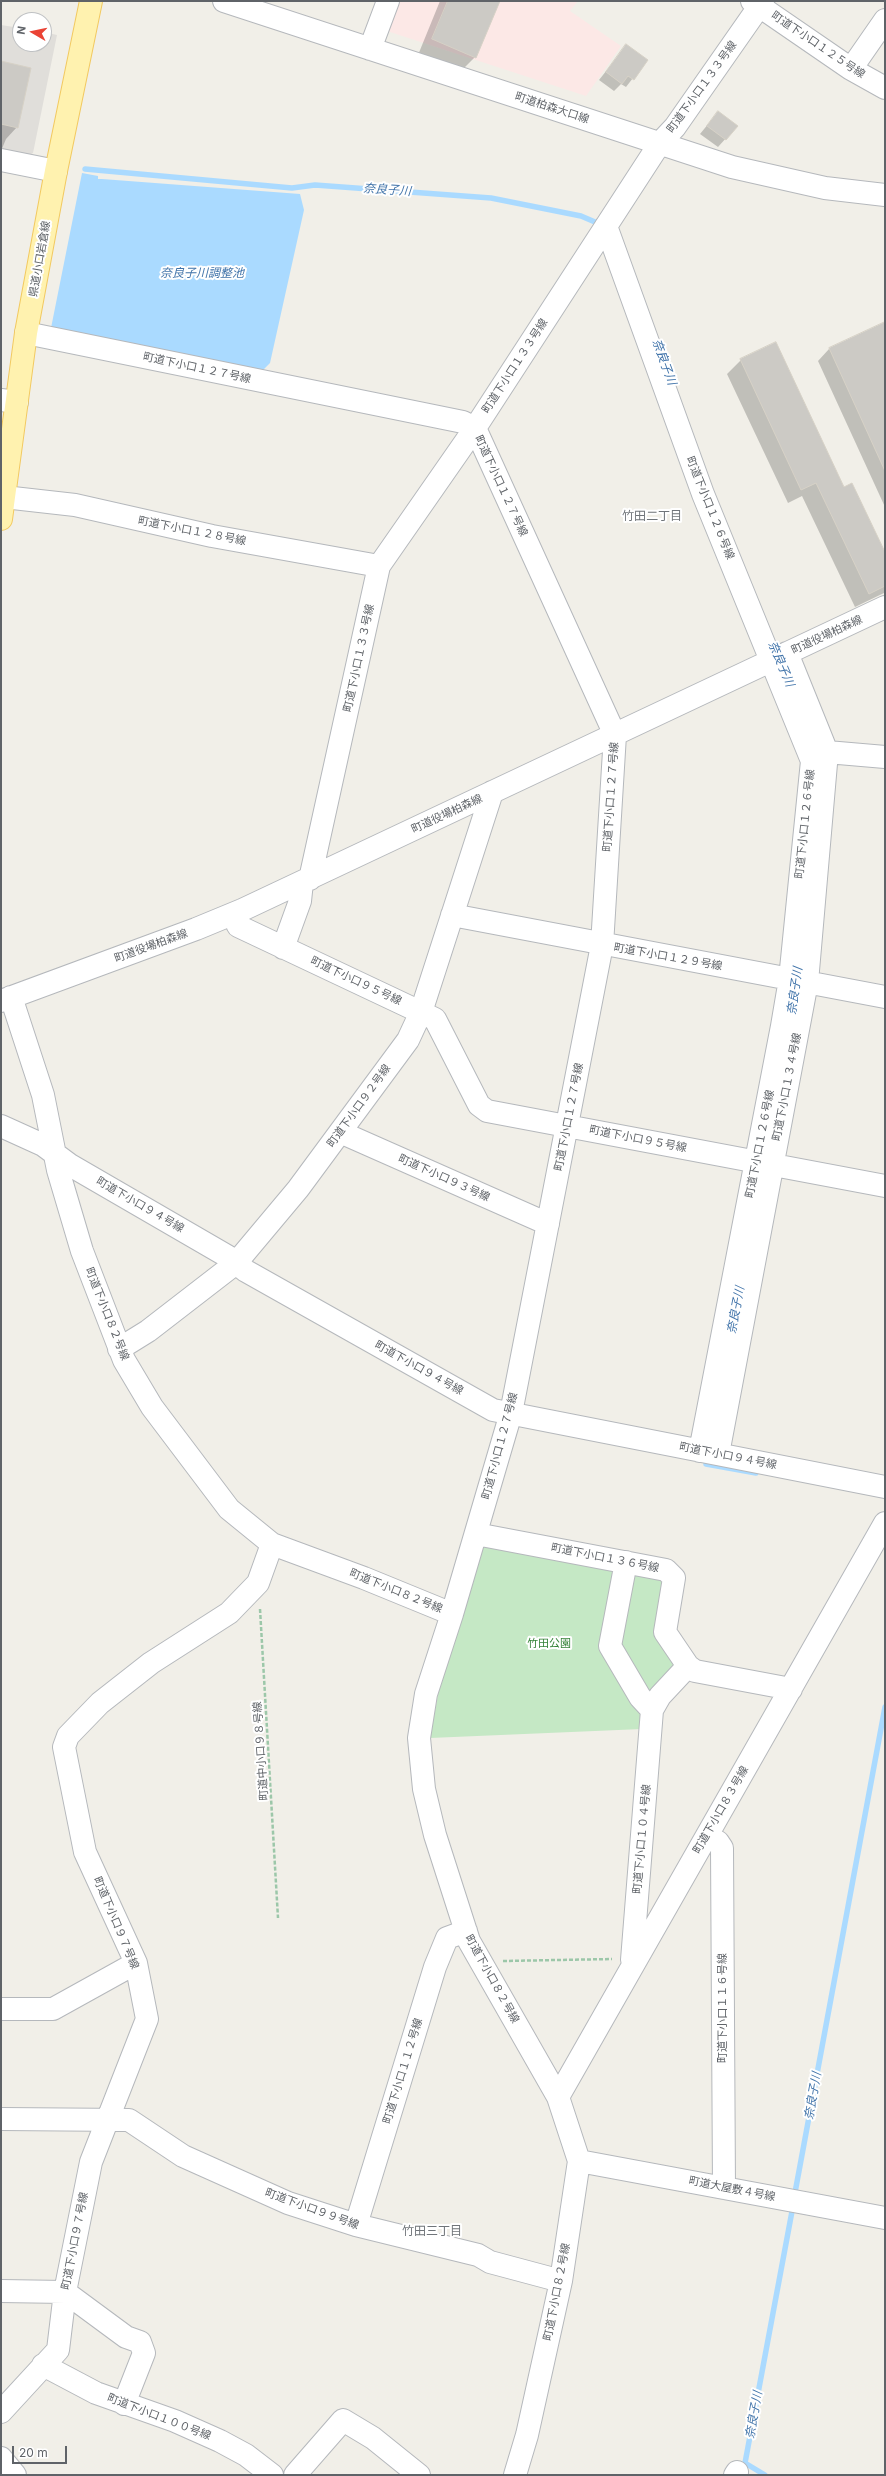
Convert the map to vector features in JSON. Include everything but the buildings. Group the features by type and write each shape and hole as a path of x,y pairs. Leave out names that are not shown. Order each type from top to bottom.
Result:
{"main road":[{"name":"県道小口岩倉線","path":"1,519 4,497 9,401 26,333 56,171 91,1"}],"street":[{"name":"町道柏森大口線","path":"224,1 660,143 779,179 825,188 885,195"},
{"path":"370,49 388,1"},
{"name":"町道下小口１２５号線","path":"758,3 851,69 885,88"},
{"name":"町道下小口１３３号線","path":"283,948 306,880 379,566 475,428 660,143 675,127 758,3"},
{"path":"851,69 885,20"},
{"path":"1,160 56,171"},
{"name":"町道下小口１２６号線","path":"606,226 703,494 780,657 812,761 798,981"},
{"name":"町道下小口１２７号線","path":"26,333 463,422 475,428 615,735 602,945 512,1413 452,1614"},
{"name":"町道下小口１２８号線","path":"4,497 76,505 212,536 379,566"},
{"name":"町道役場柏森線","path":"6,999 233,914 885,607"},
{"name":"町道下小口１３４号線","path":"765,1163 798,981 828,752 780,657"},
{"path":"828,752 885,757"},
{"name":"町道下小口９２号線","path":"119,1349 148,1331 236,1263 298,1189 408,1040 421,1012 492,792"},
{"name":"町道下小口９５号線","path":"233,914 238,926 435,1019 479,1105 487,1111 885,1186"},
{"name":"町道下小口１２９号線","path":"452,915 602,945 885,997"},
{"name":"町道下小口８２号線","path":"6,999 43,1094 54,1153 82,1251 119,1349 152,1407 229,1509 272,1544 364,1578 452,1614 426,1694 419,1738 424,1789 435,1836 466,1932 558,2097 579,2160 561,2281 527,2435 515,2475"},
{"name":"町道下小口９４号線","path":"1,1126 43,1145 227,1256 246,1271 493,1410 885,1487"},
{"name":"町道下小口９３号線","path":"340,1132 548,1224"},
{"name":"町道下小口１２６号線","path":"709,1452 765,1163"},
{"name":"町道下小口８３号線","path":"558,2097 632,1962 707,1836 885,1523"},
{"name":"町道下小口１３６号線","path":"476,1534 666,1570 674,1578 665,1632 688,1666"},
{"name":"町道下小口９７号線","path":"1,2412 58,2350 65,2292 91,2162 109,2120 147,2019 136,1963 85,1852 65,1761 66,1741 68,1736 100,1703 151,1663 229,1613 258,1583 272,1544"},
{"path":"626,1562 610,1646 640,1697 652,1710 660,1696 688,1666 695,1671 790,1689"},
{"name":"町道下小口１０４号線","path":"632,1962 652,1710"},
{"name":"町道下小口１１６号線","path":"707,1836 718,1842 722,1848 724,2188"},
{"name":"町道下小口１１２号線","path":"356,2225 435,1967 447,1938 466,1932"},
{"path":"1,2009 53,2009 136,1963"},
{"name":"町道下小口９９号線","path":"1,2118 129,2120 183,2156 288,2203 356,2225 478,2256 490,2262 561,2281"},
{"name":"町道大屋敷４号線","path":"579,2160 885,2218"},
{"path":"1,2291 65,2292 126,2337 140,2342 144,2353 124,2404"},
{"name":"町道下小口１００号線","path":"43,2365 96,2393 176,2421 220,2441 246,2455 272,2475"},
{"path":"295,2475 343,2420 373,2438 419,2475"},
{"path":"1,2458 15,2475"}],"path":[{"name":"町道中小口９８号線","path":"258,1583 278,1918"},
{"path":"481,1961 589,1959 597,1961 632,1962"}],"shaded area":[{"path":"394,1 578,1 570,11 621,46 586,96 387,31"},
{"path":"1,25 12,27 12,52 52,52 52,34 57,35 33,153 26,157 1,151"}],"green space":[{"name":"竹田公園","path":"483,1546 663,1576 677,1659 642,1729 430,1738 439,1689"}],"water":[{"name":"奈良子川調整池","path":"82,173 98,176 98,179 300,194 304,210 270,363 261,372 51,328"}],"waterway":[{"name":"奈良子川","path":"85,169 292,188 315,185 491,198 581,216 602,225"},
{"name":"奈良子川","path":"707,1457 706,1464 756,1473"},
{"name":"奈良子川","path":"794,2198 885,1707"},
{"name":"奈良子川","path":"765,2475 745,2463 793,2206"}],"district":[{"name":"竹田二丁目","path":"652,516"},
{"name":"竹田三丁目","path":"432,2231"}]}
